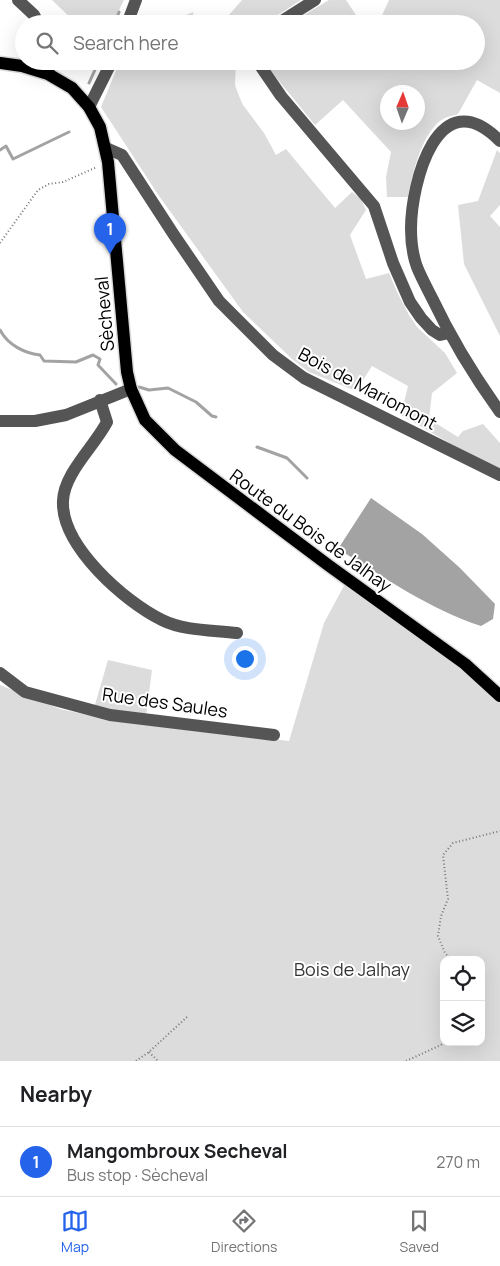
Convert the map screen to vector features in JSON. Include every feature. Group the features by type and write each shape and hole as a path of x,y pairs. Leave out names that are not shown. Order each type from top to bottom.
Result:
{"main road":[{"name":"Sècheval","path":"0,64 15,65"},
{"name":"Sècheval","path":"35,70 48,74 72,88 89,108 100,127 108,162 127,372"},
{"name":"Route du Bois de Jalhay","path":"127,372 131,389 145,420 175,450 320,560 465,664 500,696"}],"street":[{"path":"18,0 34,15"},
{"path":"130,15 136,0"},
{"path":"291,15 315,0"},
{"path":"48,74 49,70"},
{"path":"89,108 108,70"},
{"path":"263,70 281,96 374,206 400,283 421,318 440,336 449,334"},
{"path":"500,140 494,134 471,122 455,123 442,130 431,143 423,161 414,196 411,230 417,266 449,334 500,412"},
{"name":"Bois de Mariomont","path":"106,148 122,155 219,301 272,355 304,378 500,476"},
{"path":"0,421 35,421 66,415 131,389"},
{"path":"100,400 107,422 100,436 68,481 63,501 65,520 72,536 84,555 126,596 163,621 184,627 237,633"},
{"name":"Rue des Saules","path":"0,673 25,692 110,715 274,734"}],"path":[{"path":"0,243 38,190 49,184 63,182 83,174 108,162"},
{"path":"448,956 438,936 448,899 443,855 452,843 485,833 500,831"},
{"path":"136,1061 149,1052 187,1017"},
{"path":"406,1061 440,1045"},
{"path":"149,1052 158,1061"}],"green space":[{"path":"52,0 124,0 116,15 68,15"},
{"path":"242,0 301,0 278,15 229,15"},
{"path":"329,0 346,0 356,15 304,15"},
{"path":"389,0 500,0 500,93 477,80 458,114 442,120 433,128 418,156 408,197 387,197 386,177 391,152 343,100 315,125 270,70 485,70 485,15 382,15"},
{"path":"116,70 236,70 235,85 243,105 264,133 276,155 286,149 335,208 352,192 361,199 366,210 350,235 366,279 389,273 397,292 417,327 445,353 457,373 432,393 429,419 458,437 463,431 483,424 500,443 500,469 458,448 401,415 408,386 372,366 356,391 309,372 292,359 243,312 159,196 101,107"},
{"path":"497,150 500,153 500,205 490,216 500,227 500,336 464,264 458,205 478,201"},
{"name":"Bois de Jalhay","path":"347,580 500,696 500,1061 0,1061 0,685 60,709 111,720 289,741 324,623"},
{"path":"108,660 152,670 146,716 94,708"}],"shaded area":[{"path":"371,498 422,534 460,568 495,604 493,619 481,626 443,611 407,592 338,549"}],"waterway":[{"path":"89,83 95,70"},
{"path":"0,150 6,146 13,159 69,132"},
{"path":"0,330 12,344 22,350 40,355 44,361 76,362 93,355 100,359 98,365 116,384"},
{"path":"139,387 149,390 168,388 196,402 212,416 216,417"},
{"path":"257,447 287,458 307,478"}],"place":[{"name":"Mangombroux Secheval","path":"110,254"}]}
